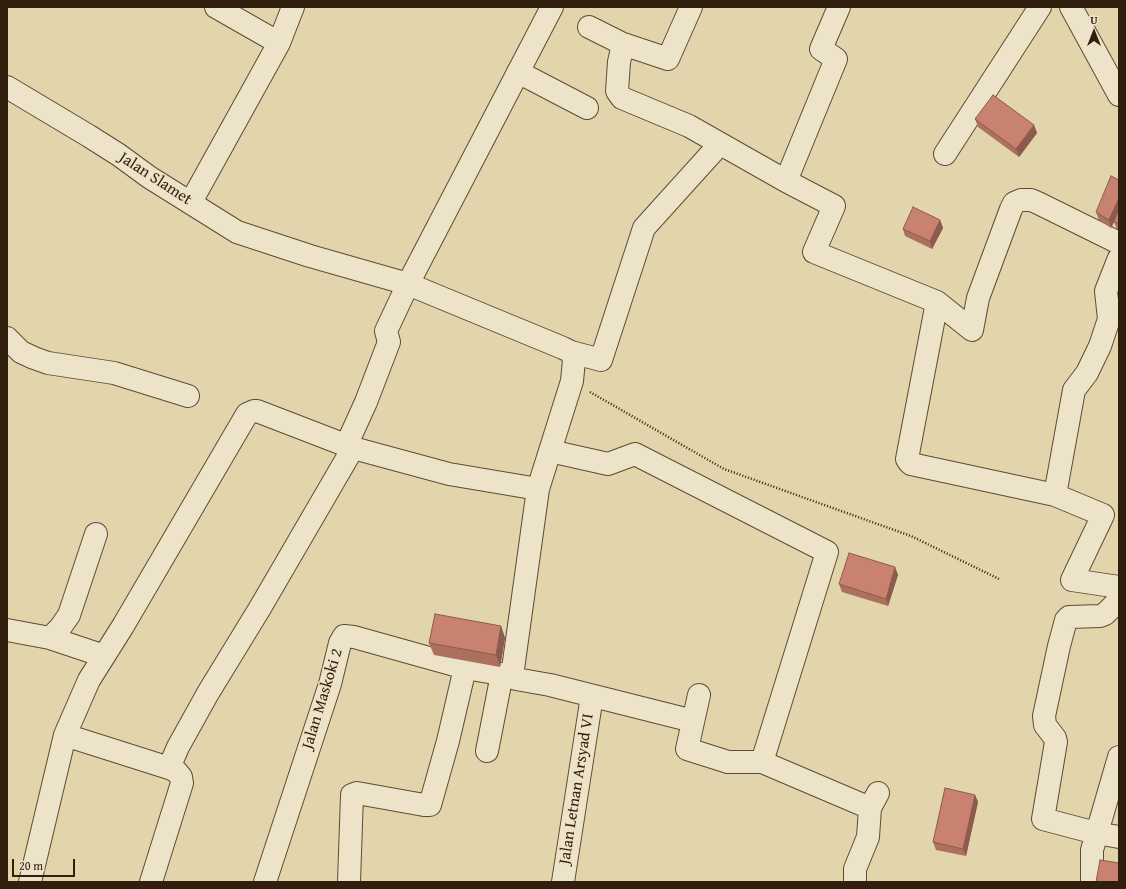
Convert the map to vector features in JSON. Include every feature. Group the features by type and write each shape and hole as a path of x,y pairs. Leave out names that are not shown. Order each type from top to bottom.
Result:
{"street":[{"path":"216,7 279,43"},
{"path":"191,202 279,43 293,7"},
{"path":"169,768 178,747 208,693 260,608 349,447 389,342 386,331 408,284 552,7"},
{"path":"588,27 623,44 668,59 691,7"},
{"path":"786,181 836,60 821,49 839,7"},
{"path":"945,154 1040,7"},
{"path":"1071,7 1119,95"},
{"path":"623,44 619,62 617,87 617,90 622,98 689,126 719,145 834,206 814,252 937,302 972,330 978,298 1010,209 1014,203 1021,200 1032,200 1119,243"},
{"path":"518,72 587,108"},
{"name":"Jalan Slamet","path":"7,87 119,155 149,177 237,232 310,256 408,284 571,352 601,360 644,228 719,145"},
{"path":"1055,495 1074,390 1087,373 1100,346 1109,319 1106,291 1119,258"},
{"path":"937,302 907,458 909,462 911,464 1055,495 1103,515 1072,580 1119,587"},
{"path":"7,338 21,352 48,363 114,373 188,396"},
{"path":"487,751 507,675 538,489 572,381 574,360 571,352"},
{"path":"30,882 65,735 89,680 95,653 127,620 247,414 257,411 349,447 449,474 538,489"},
{"path":"550,451 608,464 635,454 827,552 762,762"},
{"path":"50,638 69,616 96,534"},
{"path":"1119,600 1106,614 1100,616 1069,616 1066,620 1059,646 1044,720 1056,742 1043,819 1096,833 1119,837"},
{"path":"7,630 50,638 95,653"},
{"name":"Jalan Maskoki 2","path":"265,882 330,684 340,643 344,636 354,637 465,668"},
{"path":"349,882 352,795 357,793 424,805 430,804 433,799 448,741 465,668 507,675 516,679 550,684 693,721"},
{"path":"699,695 687,749 728,762 762,762 874,801 868,837 855,869 855,882"},
{"name":"Jalan Letnan Arsyad VI","path":"563,882 592,696"},
{"path":"65,735 169,768 180,774 182,782 151,882"},
{"path":"1092,882 1092,850 1119,757"}],"path":[{"path":"572,381 724,469 911,536 999,579"}],"building":[{"path":"993,95 1034,125 1016,149 975,119"},
{"path":"1111,176 1119,180 1119,198 1109,220 1096,212"},
{"path":"913,207 940,220 930,241 903,229"},
{"path":"1119,209 1119,224 1114,221"},
{"path":"849,553 895,567 886,599 839,584"},
{"path":"435,614 501,626 496,655 429,643"},
{"path":"945,788 975,795 963,849 933,842"},
{"path":"1100,860 1119,863 1119,882 1096,882"}]}
